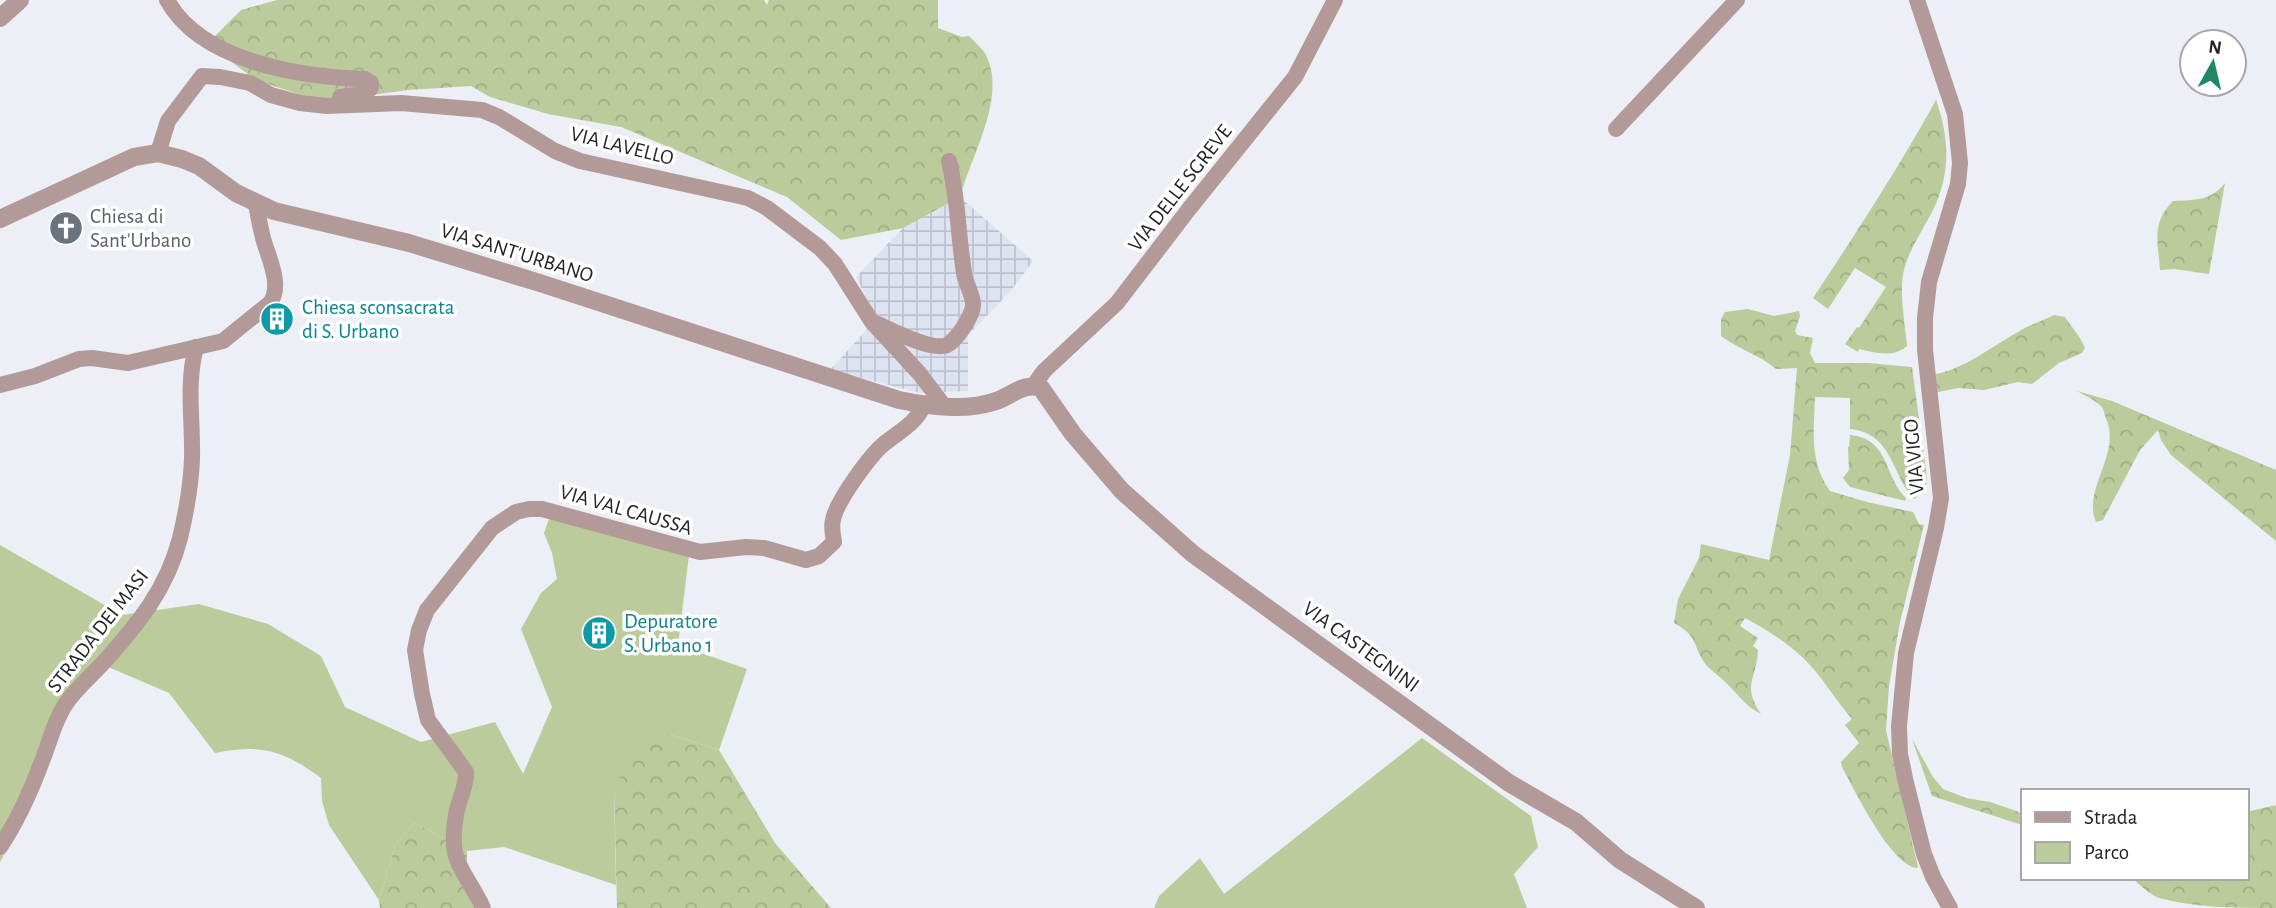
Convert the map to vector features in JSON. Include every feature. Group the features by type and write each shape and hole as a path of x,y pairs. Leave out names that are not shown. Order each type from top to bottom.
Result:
{"street":[{"path":"0,18 20,0"},
{"path":"167,0 192,32 224,49 281,70 307,76 365,79 371,84 370,91 364,94 310,104"},
{"name":"VIA DELLE SGREVE","path":"1034,385 1044,371 1117,303 1295,77 1335,0"},
{"path":"1616,129 1737,0"},
{"name":"VIA VIGO","path":"1917,0 1955,114 1960,163 1958,184 1929,282 1925,318 1925,350 1941,498 1937,528 1906,653 1899,726 1902,764 1924,854 1950,908"},
{"name":"VIA LAVELLO","path":"158,153 169,121 202,76 250,83 271,95 300,103 348,106 401,103 482,110 499,117 555,151 580,160 748,198 767,208 820,248 835,264 872,321 919,373 945,407"},
{"path":"0,219 134,157 158,153"},
{"name":"VIA SANT'URBANO","path":"158,153 200,166 236,194 274,211 409,243 565,291 874,394 945,407 995,402 1034,385"},
{"path":"872,321 916,341 943,346 953,342 970,316 973,301 966,284 959,238 957,190 949,161"},
{"path":"0,386 79,359 128,363 223,341 274,298 274,276 262,237 256,204"},
{"name":"STRADA DEI MASI","path":"0,847 30,794 54,727 66,703 117,648 156,598 167,578 181,534 190,480 190,380 195,348"},
{"name":"VIA CASTEGNINI","path":"1034,385 1047,394 1073,434 1122,491 1194,554 1509,783 1576,822 1620,860 1696,908"},
{"name":"VIA VAL CAUSSA","path":"483,908 454,854 456,815 466,772 428,720 415,650 427,610 492,528 516,512 542,509 700,552 746,547 764,548 806,560 819,556 834,542 833,519 856,476 883,445 911,423 925,405"}],"shaded area":[{"path":"960,197 1033,261 1010,292 968,335 968,391 920,393 830,370 877,318 856,277 903,228"}],"green space":[{"path":"277,0 764,0 767,5 769,0 938,0 938,28 962,37 969,36 987,57 992,73 990,109 960,197 903,228 841,240 787,197 621,127 548,114 490,97 471,86 408,90 322,102 256,80 207,44 241,10"},
{"path":"1936,100 1946,143 1945,172 1938,200 1910,252 1903,275 1907,346 1890,353 1859,349 1858,352 1845,344 1886,287 1855,268 1828,309 1813,298 1892,176"},
{"path":"2225,183 2209,274 2174,269 2160,270 2157,242 2161,217 2166,209 2173,201 2195,200 2208,196"},
{"path":"1748,309 1774,316 1799,311 1795,331 1797,335 1813,338 1810,353 1815,363 1868,363 1912,367 1927,480 1924,490 1914,499 1883,446 1864,432 1850,429 1850,398 1815,397 1814,434 1819,469 1830,491 1913,512 1919,524 1924,525 1900,622 1889,686 1886,730 1918,867 1916,868 1895,853 1874,825 1855,792 1841,762 1859,743 1845,725 1852,719 1804,659 1780,639 1745,618 1740,626 1758,638 1753,646 1758,650 1751,689 1761,714 1707,666 1692,638 1674,623 1678,599 1699,558 1701,544 1769,560 1790,455 1797,368 1776,369 1721,336 1721,319 1725,312"},
{"path":"2054,315 2065,317 2085,348 2082,353 2059,363 2032,384 2018,382 1984,390 1958,388 1929,394 1932,375 1966,363 2022,330"},
{"path":"2077,391 2112,401 2276,470 2276,541 2171,455 2158,430 2140,450 2103,520 2096,522 2094,498 2106,460 2110,434 2102,407"},
{"path":"1850,435 1863,438 1879,451 1906,498 1905,501 1850,487 1843,478 1849,470"},
{"path":"553,507 690,547 678,645 747,669 719,750 669,734 614,789 616,885 504,847 467,851 415,823 396,843 379,900 329,825 322,801 321,778 295,761 271,752 246,749 215,753 169,693 106,666 66,711 37,791 0,862 0,545 110,608 115,616 199,604 268,624 321,656 345,707 421,742 495,722 523,774 552,707 521,629 541,593 557,579 552,553 544,533"},
{"path":"669,734 719,750 775,843 831,908 617,908 614,789 631,754"},
{"path":"1422,738 1531,816 1538,847 1514,874 1527,908 1154,908 1159,896 1200,858 1224,894"},
{"path":"1912,739 1933,777 1943,789 2021,813 2021,825 1932,796"},
{"path":"2276,805 2276,908 2187,904 2159,898 2134,880 2248,880 2248,812"},
{"path":"415,823 467,851 467,893 474,908 380,908 379,900 396,843"}],"place":[{"name":"Chiesa di Sant'Urbano","path":"66,228"},
{"name":"Chiesa sconsacrata di S. Urbano","path":"277,319"},
{"name":"Depuratore S. Urbano 1","path":"599,633"}]}
